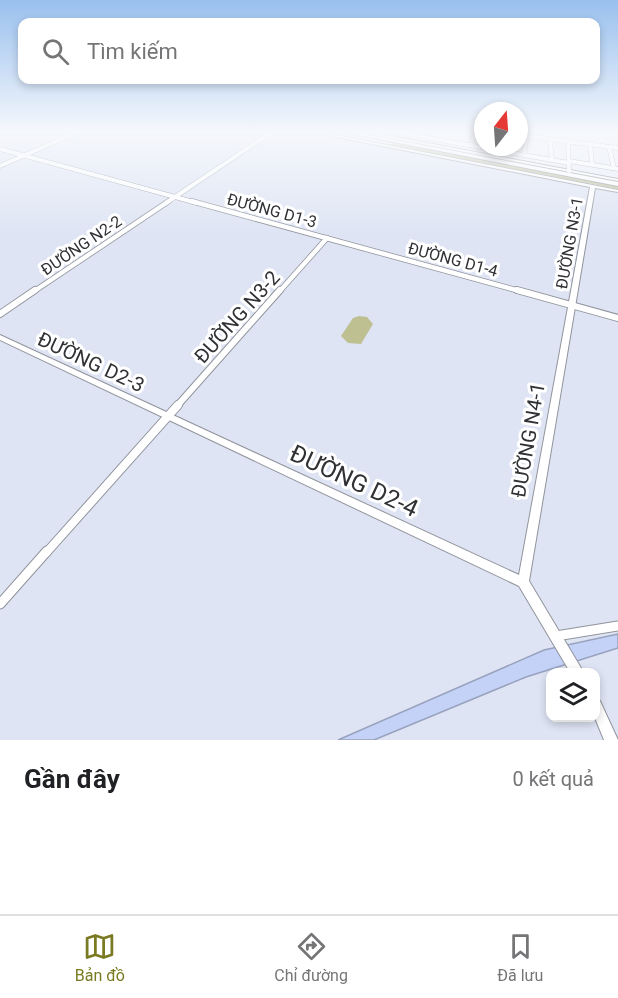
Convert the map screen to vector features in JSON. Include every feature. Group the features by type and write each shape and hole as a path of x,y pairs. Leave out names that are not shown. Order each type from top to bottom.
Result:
{"highway":[{"path":"533,167 618,182"}],"main road":[{"path":"492,167 618,191"},
{"path":"540,167 618,182"},
{"name":"ĐƯỜNG N3-1","path":"571,305 593,186"},
{"name":"ĐƯỜNG N4-1","path":"523,582 571,305"},
{"name":"ĐƯỜNG D2-3","path":"0,337 168,416"},
{"name":"ĐƯỜNG D2-4","path":"168,416 523,582"},
{"path":"523,582 575,668"},
{"path":"600,714 611,740"}],"street":[{"name":"ĐƯỜNG D1-3","path":"64,167 327,238"},
{"name":"ĐƯỜNG N2-2","path":"0,314 220,167"},
{"path":"569,167 569,171"},
{"name":"ĐƯỜNG D1-4","path":"327,238 618,318"},
{"name":"ĐƯỜNG N3-2","path":"0,604 327,238"},
{"path":"555,636 618,626"}],"shaded area":[{"path":"0,167 486,167 618,192 618,740 0,740"}],"green space":[{"path":"502,167 516,167 618,186 618,189"},
{"path":"367,317 373,324 361,344 348,343 341,336 353,318"}],"water":[{"path":"618,634 618,648 555,668 546,668 546,671 374,740 338,740 544,650"}]}
